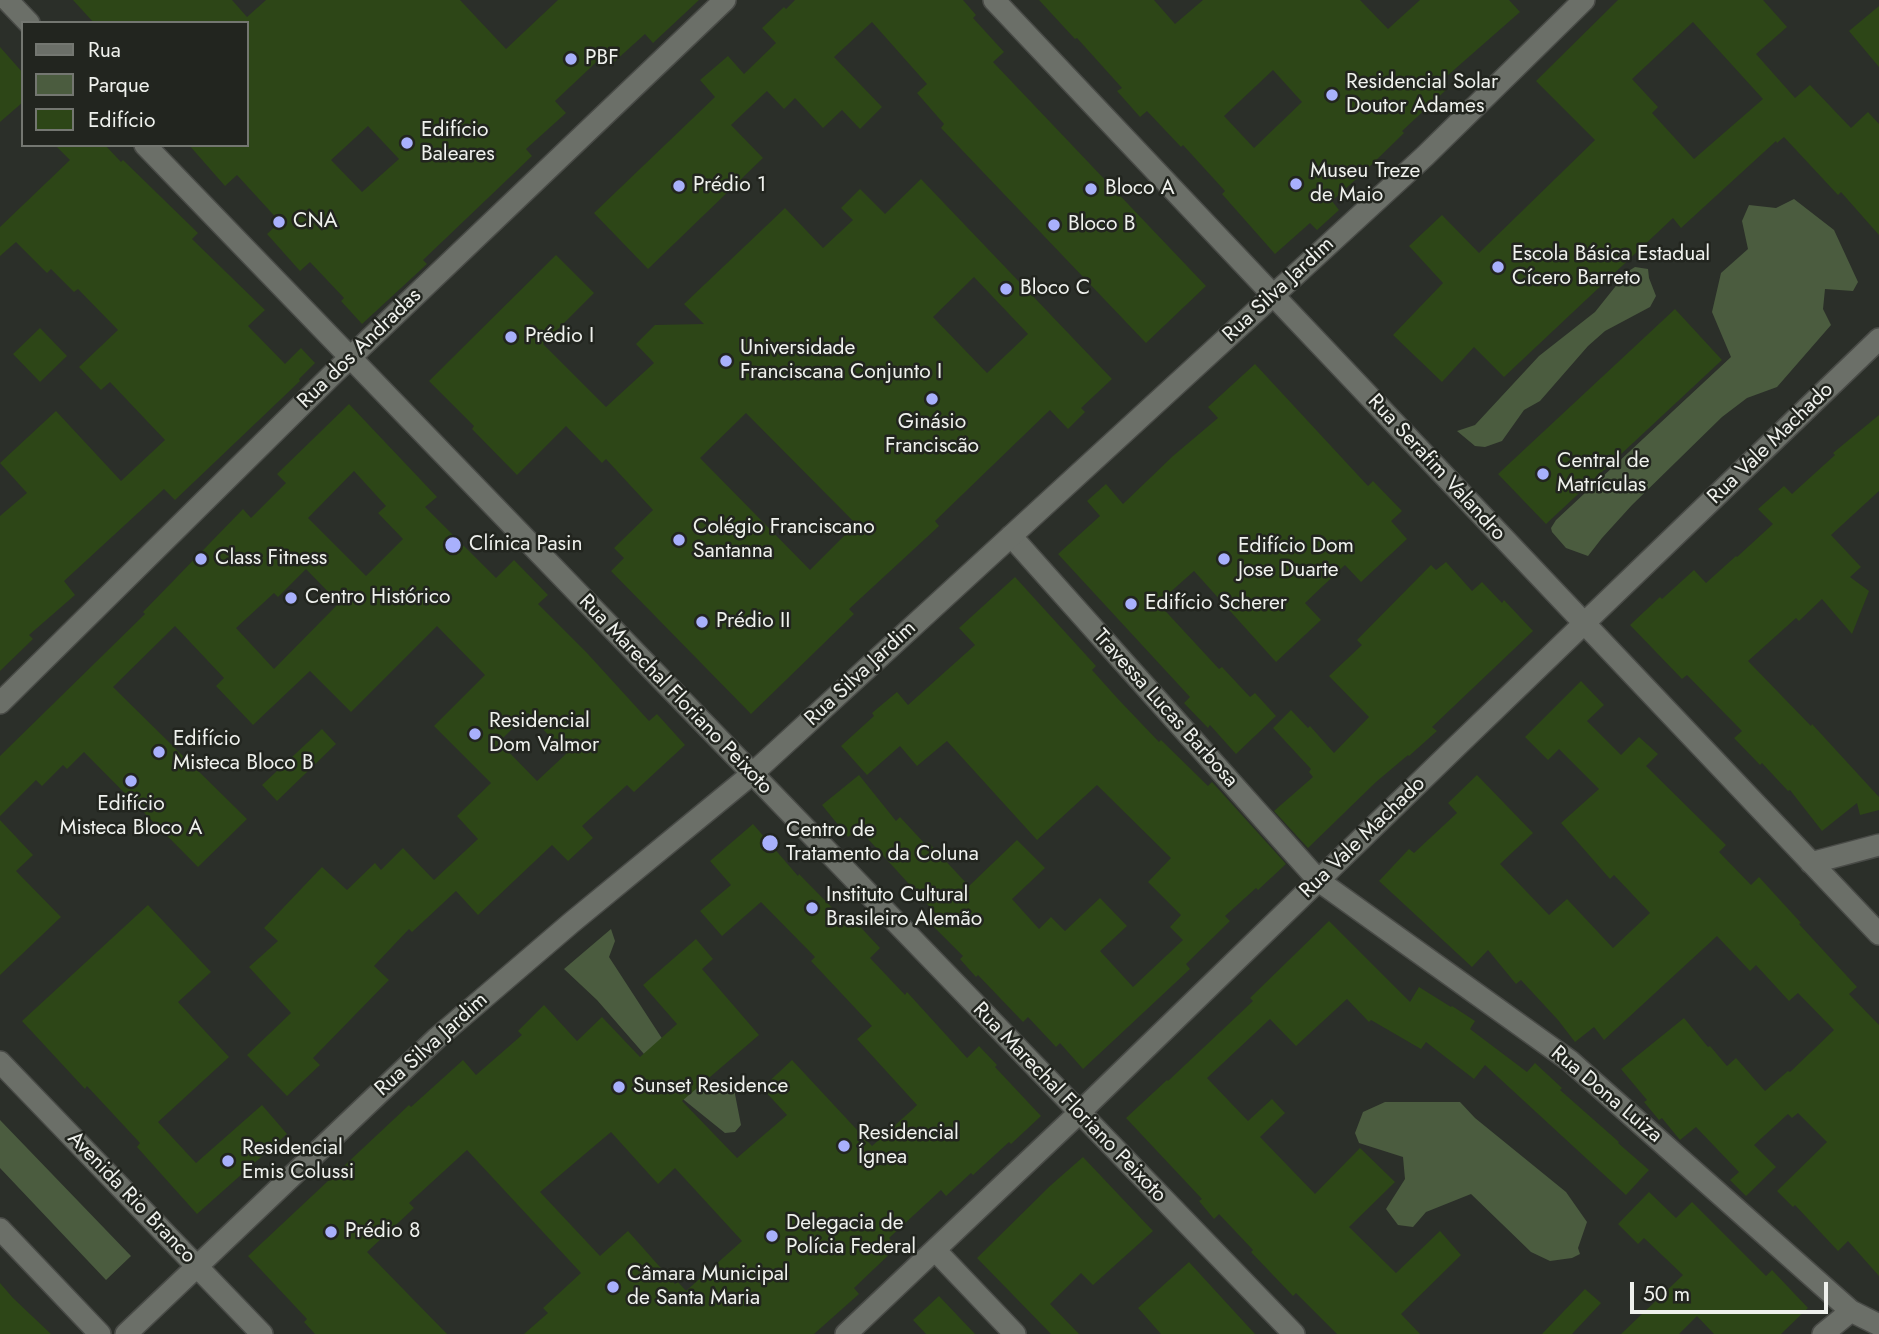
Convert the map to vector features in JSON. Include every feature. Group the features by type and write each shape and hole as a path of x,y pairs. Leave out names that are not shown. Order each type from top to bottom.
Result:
{"street":[{"path":"7,0 27,21"},
{"name":"Rua dos Andradas","path":"0,703 350,357 725,0"},
{"name":"Rua Serafim Valandro","path":"993,0 1879,934"},
{"name":"Rua Silva Jardim","path":"126,1334 437,1038 752,774 1424,156 1584,0"},
{"name":"Rua Marechal Floriano Peixoto","path":"147,147 1294,1334"},
{"name":"Rua Vale Machado","path":"846,1334 1079,1113 1879,339"},
{"name":"Travessa Lucas Barbosa","path":"1011,536 1319,881"},
{"path":"1811,863 1879,845"},
{"name":"Rua Dona Luiza","path":"1319,881 1570,1061 1851,1311 1879,1325"},
{"name":"Avenida Rio Branco","path":"0,1062 262,1334"},
{"path":"0,1229 100,1334"},
{"path":"934,1250 1015,1334"},
{"path":"1823,1334 1851,1311"}],"green space":[{"path":"1794,199 1834,230 1858,282 1853,291 1825,289 1823,309 1831,325 1777,387 1747,398 1722,417 1632,505 1588,556 1566,548 1552,532 1551,528 1556,520 1731,357 1712,312 1721,273 1748,249 1742,221 1749,205 1776,208"},
{"path":"1635,267 1648,269 1656,296 1650,307 1605,331 1588,346 1540,401 1524,410 1502,441 1485,447 1475,446 1457,431 1475,425 1539,356 1595,312 1627,272"},
{"path":"611,929 615,941 609,957 691,1083 733,1084 741,1125 735,1132 725,1133 684,1100 597,1000 564,969"},
{"path":"1385,1102 1460,1102 1475,1118 1566,1192 1587,1222 1578,1248 1580,1254 1550,1261 1531,1252 1471,1194 1426,1212 1413,1227 1398,1225 1386,1209 1405,1179 1403,1157 1359,1143 1355,1133 1363,1112"},
{"path":"0,1120 131,1256 106,1280 0,1168"}],"building":[{"path":"73,0 232,0 247,17 266,0 460,0 506,49 558,0 699,0 653,43 645,34 614,62 606,53 555,101 566,113 526,149 532,156 423,260 427,264 362,324 341,301 344,298 310,262 300,271 267,234 280,222 237,175 225,186 191,147 248,147 248,21 92,21","holes":["368,126 399,159 362,192 331,160"]},
{"path":"795,0 963,0 976,15 973,18 1004,52 993,62 1206,286 1146,343 941,128 944,124 917,93 927,84 872,22 834,57 882,107 860,129 842,110 823,128 795,98 784,109 767,91 731,125 763,158 648,269 594,213 715,97 700,80 728,56 744,74 776,43 762,28"},
{"path":"1039,0 1154,0 1175,24 1203,0 1360,0 1388,29 1420,0 1509,0 1520,12 1439,83 1446,90 1332,201 1339,210 1317,230 1310,223 1275,254 1222,194 1225,191 1183,145 1181,147 1147,111 1140,117 1117,91 1122,88 1077,38 1075,39","holes":["1273,70 1302,102 1254,148 1224,116"]},
{"path":"1618,0 1763,0 1787,27 1756,54 1795,98 1810,85 1851,128 1868,112 1879,124 1879,235 1841,192 1838,195 1784,137 1777,143 1776,141 1681,228 1673,218 1504,377 1474,347 1442,382 1393,335 1443,283 1409,246 1442,215 1479,253 1595,140 1536,81","holes":["1693,22 1763,99 1694,159 1652,113 1658,107 1632,79"]},
{"path":"1879,6 1879,67 1849,31"},
{"path":"0,47 21,71 21,104 0,122"},
{"path":"57,147 107,147 121,162 123,160 198,233 192,239 265,310 248,326 285,364 301,348 315,363 300,381 175,500 164,489 64,581 75,595 29,635 33,639 0,671 0,516 27,493 0,463 56,411 121,481 165,440 110,382 101,390 79,367 118,330 78,289 74,292 51,269 47,273 16,242 0,256 0,227 70,160"},
{"path":"921,179 1112,379 1081,408 1085,412 1068,429 1050,410 935,521 939,526 849,609 854,614 751,714 611,571 624,558 614,548 653,510 606,459 602,463 566,426 517,475 429,381 556,255 594,293 543,344 606,407 654,363 636,344 655,325 704,324 684,304 785,208 823,248 853,220 841,208 860,189 885,214","holes":["974,277 1028,334 987,373 933,317","746,413 856,524 810,570 700,458"]},
{"path":"1675,309 1722,360 1546,524 1498,474"},
{"path":"40,328 67,356 40,382 13,354"},
{"path":"1255,364 1368,486 1373,481 1402,511 1391,521 1407,539 1361,582 1345,565 1305,603 1321,620 1276,662 1194,571 1158,603 1219,669 1222,667 1250,697 1255,693 1276,716 1236,754 1210,725 1208,728 1184,703 1190,697 1058,554 1100,516 1087,501 1106,484 1123,504 1218,418 1208,407"},
{"path":"349,404 437,497 425,507 496,578 514,560 548,595 538,604 649,721 657,714 685,745 634,792 627,785 582,826 593,838 568,861 552,845 478,915 456,891 412,932 409,929 374,966 389,980 313,1058 320,1065 287,1096 247,1055 291,1013 249,967 278,941 264,928 322,867 347,890 375,863 381,870 403,848 434,880 478,839 457,816 491,783 434,726 485,675 437,626 351,712 310,671 253,725 216,686 224,678 175,626 113,687 247,819 198,867 84,752 67,769 63,765 42,786 36,780 0,816 0,756 145,614 143,612 243,509 251,518 286,483 277,474","holes":["354,471 386,506 378,513 403,539 366,576 308,518","306,569 339,603 274,669 236,628 274,593 278,597","528,713 566,754 537,781 499,742"]},
{"path":"1879,415 1879,491 1831,535 1861,567 1850,577 1869,591 1852,634 1822,599 1799,621 1796,618 1748,661 1811,726 1812,724 1879,797 1879,810 1860,815 1857,803 1822,831 1790,790 1734,738 1742,731 1687,675 1682,679 1630,625 1694,570 1706,583 1737,557 1773,524 1758,509 1784,486 1792,494 1835,455 1833,453"},
{"path":"1446,562 1472,591 1482,582 1502,603 1504,600 1533,631 1432,727 1437,731 1376,782 1308,848 1274,811 1313,777 1309,772 1311,769 1273,728 1291,710 1308,728 1310,726 1334,753 1369,717 1329,676 1362,645 1357,640 1431,565 1436,570"},
{"path":"1015,577 1096,666 1092,670 1118,699 1159,742 1161,740 1208,786 1212,782 1286,864 1225,916 1230,921 1186,964 1190,969 1083,1069 1060,1043 1056,1047 1028,1017 1023,1022 978,975 976,977 960,959 963,956 930,923 938,916 859,829 848,837 822,805 859,775 896,821 900,817 926,845 928,842 969,886 1017,840 1045,868 1012,899 1039,929 1051,917 1065,931 1100,898 1127,926 1100,951 1133,987 1183,940 1170,927 1181,915 1148,882 1171,858 1097,785 1037,840 947,741 917,766 900,746 867,775 841,746 874,716 872,713 897,692 908,705 975,645 959,628"},
{"path":"1581,681 1604,705 1587,721 1621,755 1639,737 1658,754 1646,766 1726,845 1719,852 1751,885 1759,877 1801,923 1799,924 1857,987 1849,994 1879,1025 1879,1276 1848,1241 1838,1251 1795,1205 1793,1207 1777,1191 1827,1142 1798,1113 1792,1118 1788,1114 1754,1145 1776,1167 1746,1196 1730,1180 1739,1172 1696,1127 1680,1140 1644,1102 1647,1100 1621,1069 1684,1018 1727,1066 1736,1058 1765,1091 1790,1072 1834,1030 1798,993 1789,1001 1756,965 1750,971 1717,936 1604,1040 1594,1027 1575,1042 1521,980 1516,984 1488,950 1472,967 1379,881 1409,849 1414,853 1457,813 1448,803 1477,775 1533,833 1500,864 1549,915 1567,899 1613,948 1650,913 1614,875 1610,879 1561,823 1599,789 1559,749 1548,760 1525,737"},
{"path":"322,729 336,744 277,801 262,785"},
{"path":"0,820 33,855 16,871 61,917 0,975"},
{"path":"753,824 798,876 799,874 849,925 854,920 880,948 870,958 905,995 907,992 967,1058 979,1046 1041,1116 946,1196 941,1190 889,1238 897,1247 854,1288 859,1294 814,1334 524,1334 548,1313 543,1308 581,1273 467,1150 409,1203 414,1208 367,1252 447,1334 315,1334 304,1322 307,1319 248,1256 409,1105 411,1107 463,1060 476,1075 522,1035 518,1031 544,1005 577,1041 602,1017 640,1057 677,1024 643,985 696,939 713,959 702,969 759,1035 682,1101 737,1158 787,1115 762,1088 792,1060 872,1146 917,1105 857,1039 872,1026 811,961 815,957 761,902 722,936 700,911 731,885 710,861","holes":["611,1132 658,1184 675,1168 742,1241 686,1291 678,1282 675,1284 628,1231 600,1256 540,1192"]},
{"path":"148,905 211,972 178,1002 229,1057 158,1122 196,1163 262,1105 287,1134 197,1214 137,1147 140,1143 22,1021"},
{"path":"1329,921 1410,1002 1419,987 1475,1021 1470,1029 1527,1072 1535,1063 1562,1088 1560,1090 1649,1170 1626,1195 1485,1065 1474,1079 1426,1042 1421,1049 1371,1020 1369,1022 1347,999 1296,1046 1270,1019 1207,1078 1248,1121 1272,1099 1285,1113 1260,1137 1315,1194 1360,1148 1395,1182 1349,1227 1396,1273 1440,1231 1461,1255 1401,1314 1420,1334 1337,1334 1296,1293 1293,1296 1219,1214 1214,1219 1199,1201 1202,1199 1126,1118 1253,1001 1250,998"},
{"path":"1083,1157 1153,1231 1093,1285 1081,1273 1050,1304 1079,1334 1051,1334 977,1258"},
{"path":"1649,1192 1676,1218 1692,1202 1766,1276 1772,1270 1808,1308 1781,1334 1714,1334 1697,1316 1679,1334 1621,1334 1683,1275 1644,1238 1638,1244 1618,1224"},
{"path":"1189,1262 1255,1334 1161,1334 1138,1308"},
{"path":"0,1283 13,1298 51,1334 0,1334"},
{"path":"1585,1289 1601,1303 1572,1334 1542,1334"},
{"path":"939,1296 975,1334 926,1334 913,1320"}],"place":[{"name":"PBF","path":"571,59"},
{"name":"Residencial Solar Doutor Adames","path":"1332,95"},
{"name":"Edifício Baleares","path":"407,143"},
{"name":"Museu Treze de Maio","path":"1296,184"},
{"name":"Prédio 1","path":"679,186"},
{"name":"Bloco A","path":"1091,189"},
{"name":"CNA","path":"279,222"},
{"name":"Bloco B","path":"1054,225"},
{"name":"Escola Básica Estadual Cícero Barreto","path":"1498,267"},
{"name":"Bloco C","path":"1006,289"},
{"name":"Prédio I","path":"511,337"},
{"name":"Universidade Franciscana Conjunto I","path":"726,361"},
{"name":"Ginásio Franciscão","path":"932,399"},
{"name":"Central de Matrículas","path":"1543,474"},
{"name":"Colégio Franciscano Santanna","path":"679,540"},
{"name":"Clínica Pasin","path":"453,545"},
{"name":"Class Fitness","path":"201,559"},
{"name":"Edifício Dom Jose Duarte","path":"1224,559"},
{"name":"Centro Histórico","path":"291,598"},
{"name":"Edifício Scherer","path":"1131,604"},
{"name":"Prédio II","path":"702,622"},
{"name":"Residencial Dom Valmor","path":"475,734"},
{"name":"Edifício Misteca Bloco B","path":"159,752"},
{"name":"Edifício Misteca Bloco A","path":"131,781"},
{"name":"Centro de Tratamento da Coluna","path":"770,843"},
{"name":"Instituto Cultural Brasileiro Alemão","path":"812,908"},
{"name":"Sunset Residence","path":"619,1087"},
{"name":"Residencial Ígnea","path":"844,1146"},
{"name":"Residencial Emis Colussi","path":"228,1161"},
{"name":"Prédio 8","path":"331,1232"},
{"name":"Delegacia de Polícia Federal","path":"772,1236"},
{"name":"Câmara Municipal de Santa Maria","path":"613,1287"}]}
